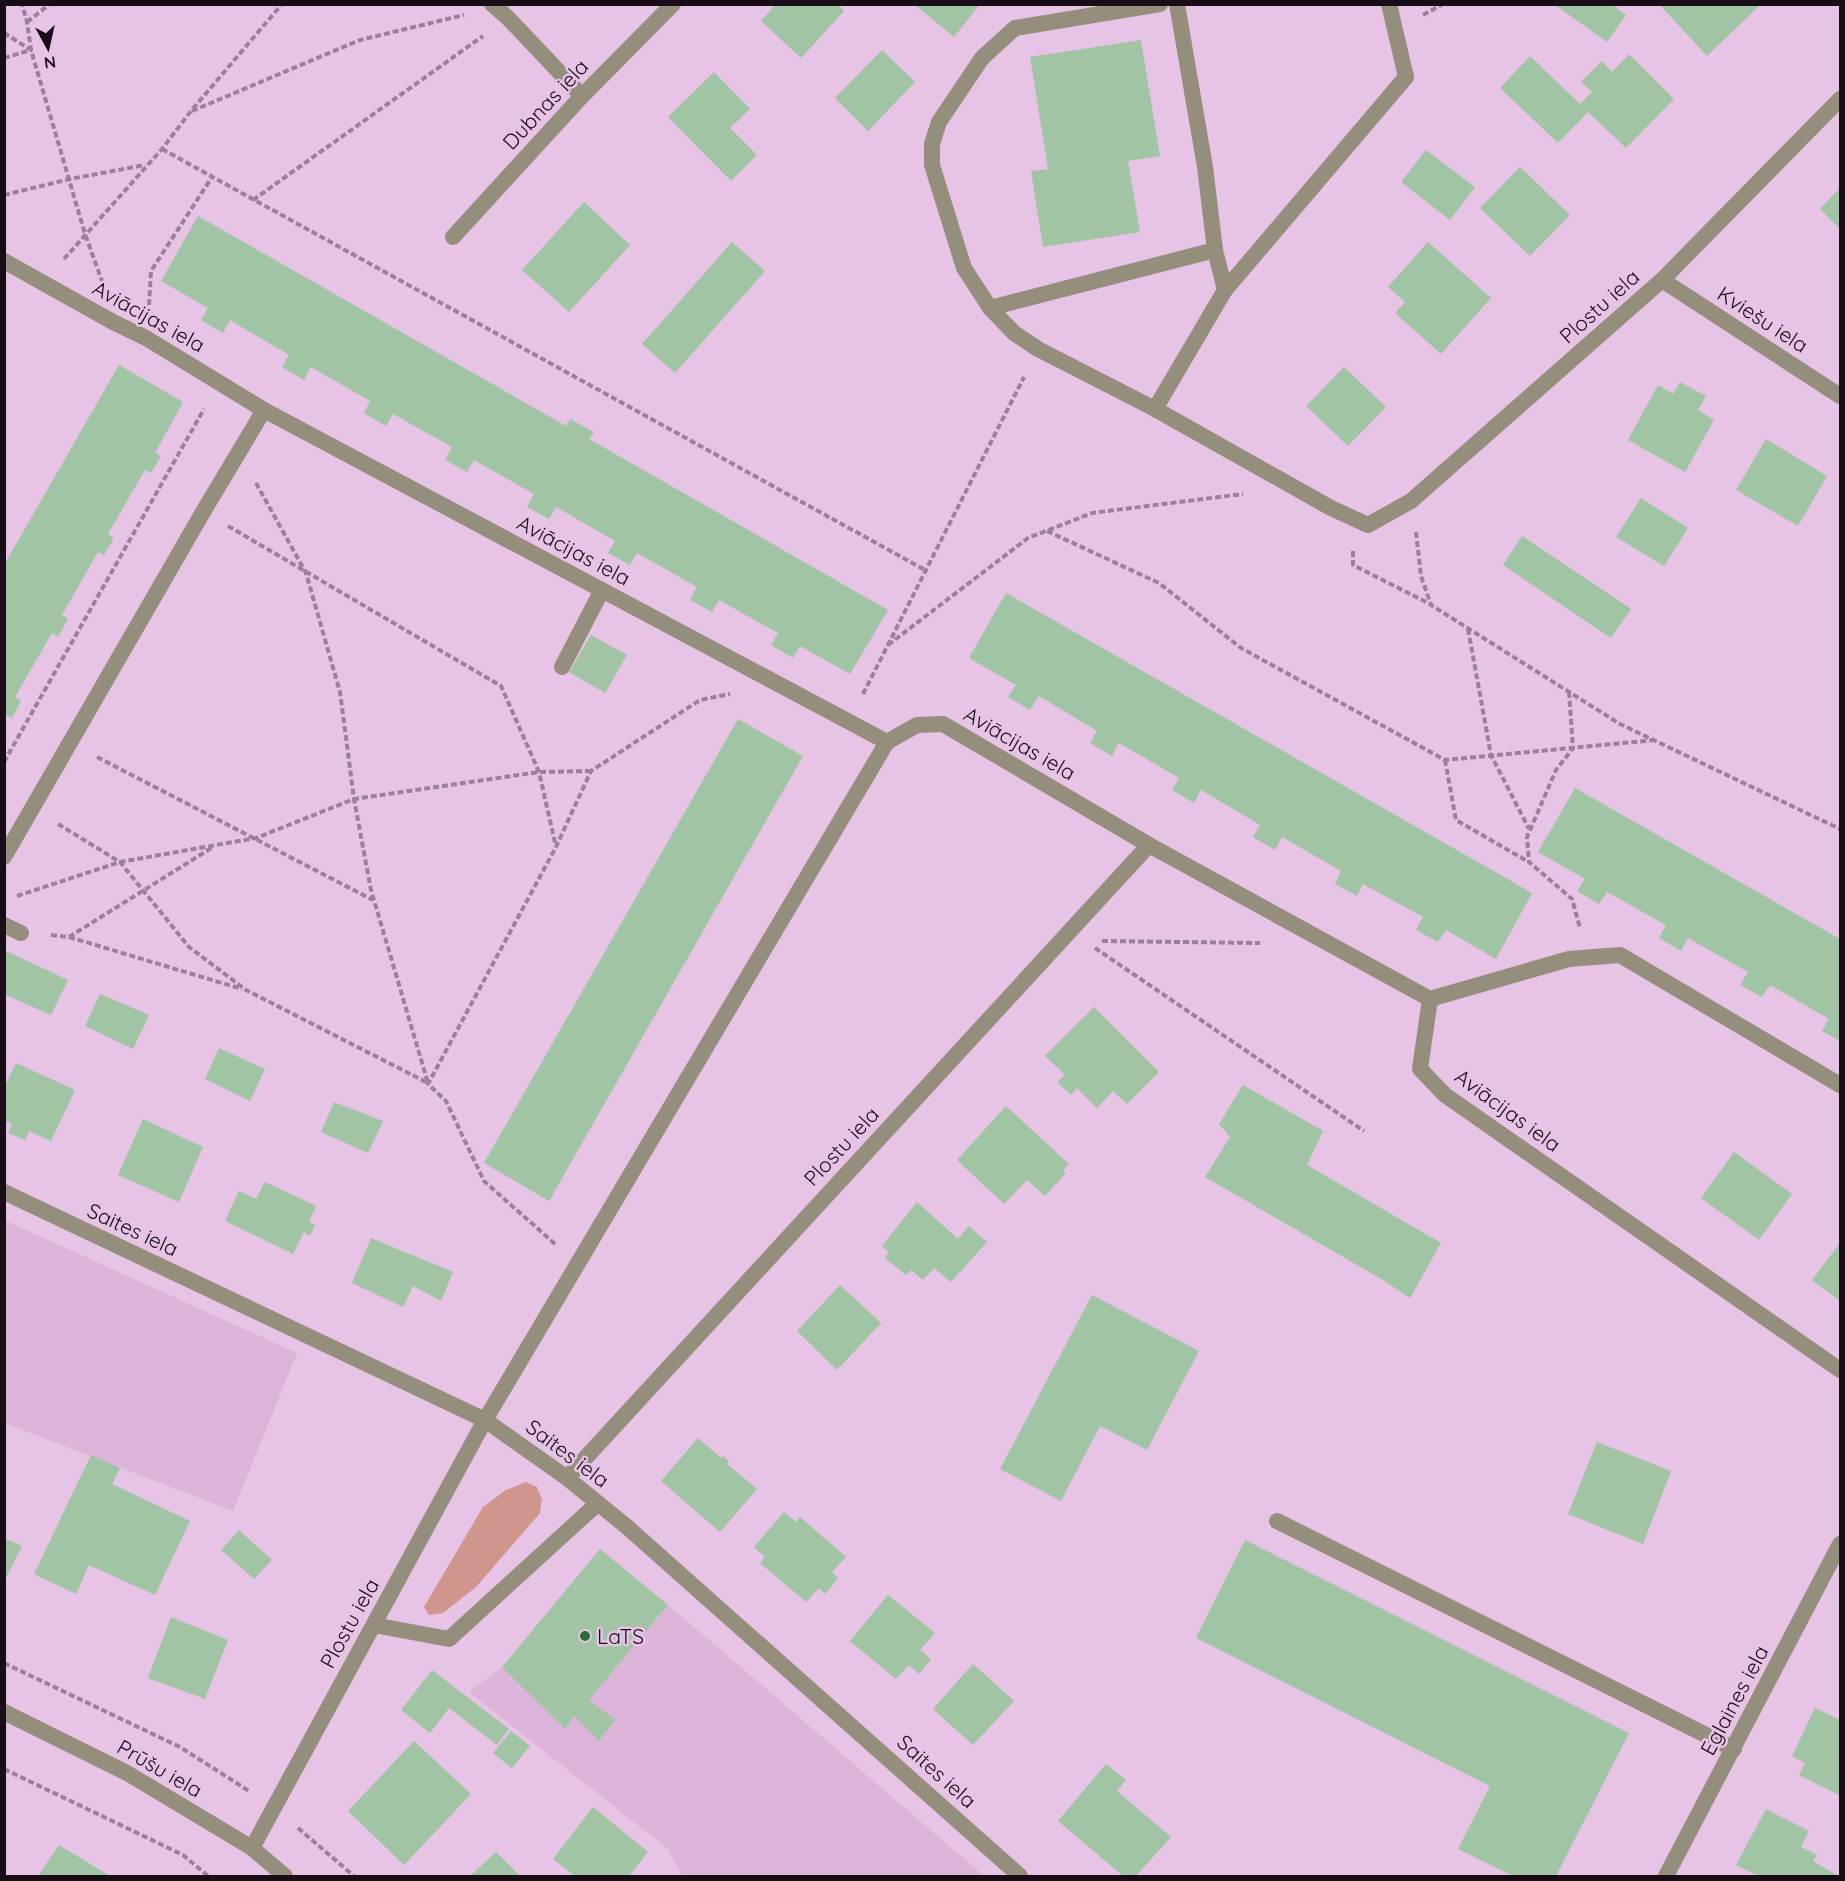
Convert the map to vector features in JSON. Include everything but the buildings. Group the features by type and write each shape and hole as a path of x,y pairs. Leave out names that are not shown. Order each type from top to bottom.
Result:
{"street":[{"name":"Dubnas iela","path":"453,237 582,96 673,4"},
{"path":"1160,4 1015,28 982,58 939,122 932,144 932,165 964,268 990,308 1014,333 1038,349 1155,409 1351,518"},
{"path":"1177,4 1205,168 1215,250 1225,290"},
{"path":"1155,409 1225,290 1406,77 1389,4"},
{"path":"501,9 582,96"},
{"name":"Plostu iela","path":"1351,518 1368,525 1411,501 1662,280 1840,99"},
{"path":"990,308 1215,250"},
{"name":"Aviācijas iela","path":"4,261 146,338 264,410 848,722 887,742 917,725 943,724 1149,845 1430,999 1420,1069 1445,1095 1840,1370"},
{"name":"Kviešu iela","path":"1662,280 1840,396"},
{"path":"4,857 264,410"},
{"path":"562,667 602,590"},
{"name":"Plostu iela","path":"252,1848 485,1420 887,742"},
{"name":"Plostu iela","path":"567,1478 1149,845"},
{"path":"4,925 21,933"},
{"path":"1430,999 1569,959 1620,955 1840,1085"},
{"name":"Saites iela","path":"4,1192 485,1420 567,1478 626,1526 1020,1876"},
{"path":"374,1625 449,1640 597,1504"},
{"path":"1277,1521 1734,1749"},
{"name":"Eglaines iela","path":"1666,1876 1840,1544"},
{"name":"Prūšu iela","path":"4,1712 127,1773 252,1848 285,1876"}],"path":[{"path":"22,4 31,50 85,234 111,305 113,322"},
{"path":"27,22 50,4"},
{"path":"43,283 162,149 190,111 282,4"},
{"path":"190,111 360,40 501,9"},
{"path":"253,200 501,9"},
{"path":"4,33 31,50"},
{"path":"4,58 31,50"},
{"path":"162,149 925,570"},
{"path":"4,195 70,179 146,165"},
{"path":"146,338 151,272 212,177"},
{"path":"848,722 1038,349"},
{"path":"4,762 219,382"},
{"path":"242,445 249,471 306,573 340,692 354,799 373,900 428,1084"},
{"path":"887,646 1028,538 1092,513 1247,494"},
{"path":"1411,501 1418,539 1421,576 1431,605"},
{"path":"203,512 501,686 538,772 556,848"},
{"path":"1351,518 1353,565 1431,605 1620,724 1840,829"},
{"path":"1047,531 1159,583 1241,648 1445,760 1655,740"},
{"path":"1468,628 1491,755 1530,830"},
{"path":"15,897 120,862 256,838 354,799 538,772 591,771 700,700 777,683"},
{"path":"1529,862 1527,837 1556,770 1573,748 1568,692"},
{"path":"71,743 373,900"},
{"path":"1445,760 1456,820 1529,862 1572,899 1588,958"},
{"path":"428,1084 556,848 591,771"},
{"path":"32,808 120,862 189,947 246,990 428,1084 446,1101 484,1180 577,1265"},
{"path":"69,937 216,845"},
{"path":"21,933 69,937 246,990"},
{"path":"1096,941 1271,943"},
{"path":"1094,947 1364,1131"},
{"path":"4,1663 180,1746 274,1808 354,1876"},
{"path":"4,1769 183,1855 208,1876"}],"shaded area":[{"path":"4,1220 297,1353 233,1511 5,1423"},
{"path":"526,1482 537,1487 542,1500 540,1513 476,1587 443,1613 429,1615 424,1607 483,1507 506,1490"},
{"path":"668,1605 984,1876 683,1876 667,1848 469,1692 502,1667 565,1729 574,1716 599,1741 589,1700"}],"place":[{"name":"LaTS","path":"585,1636"}]}
